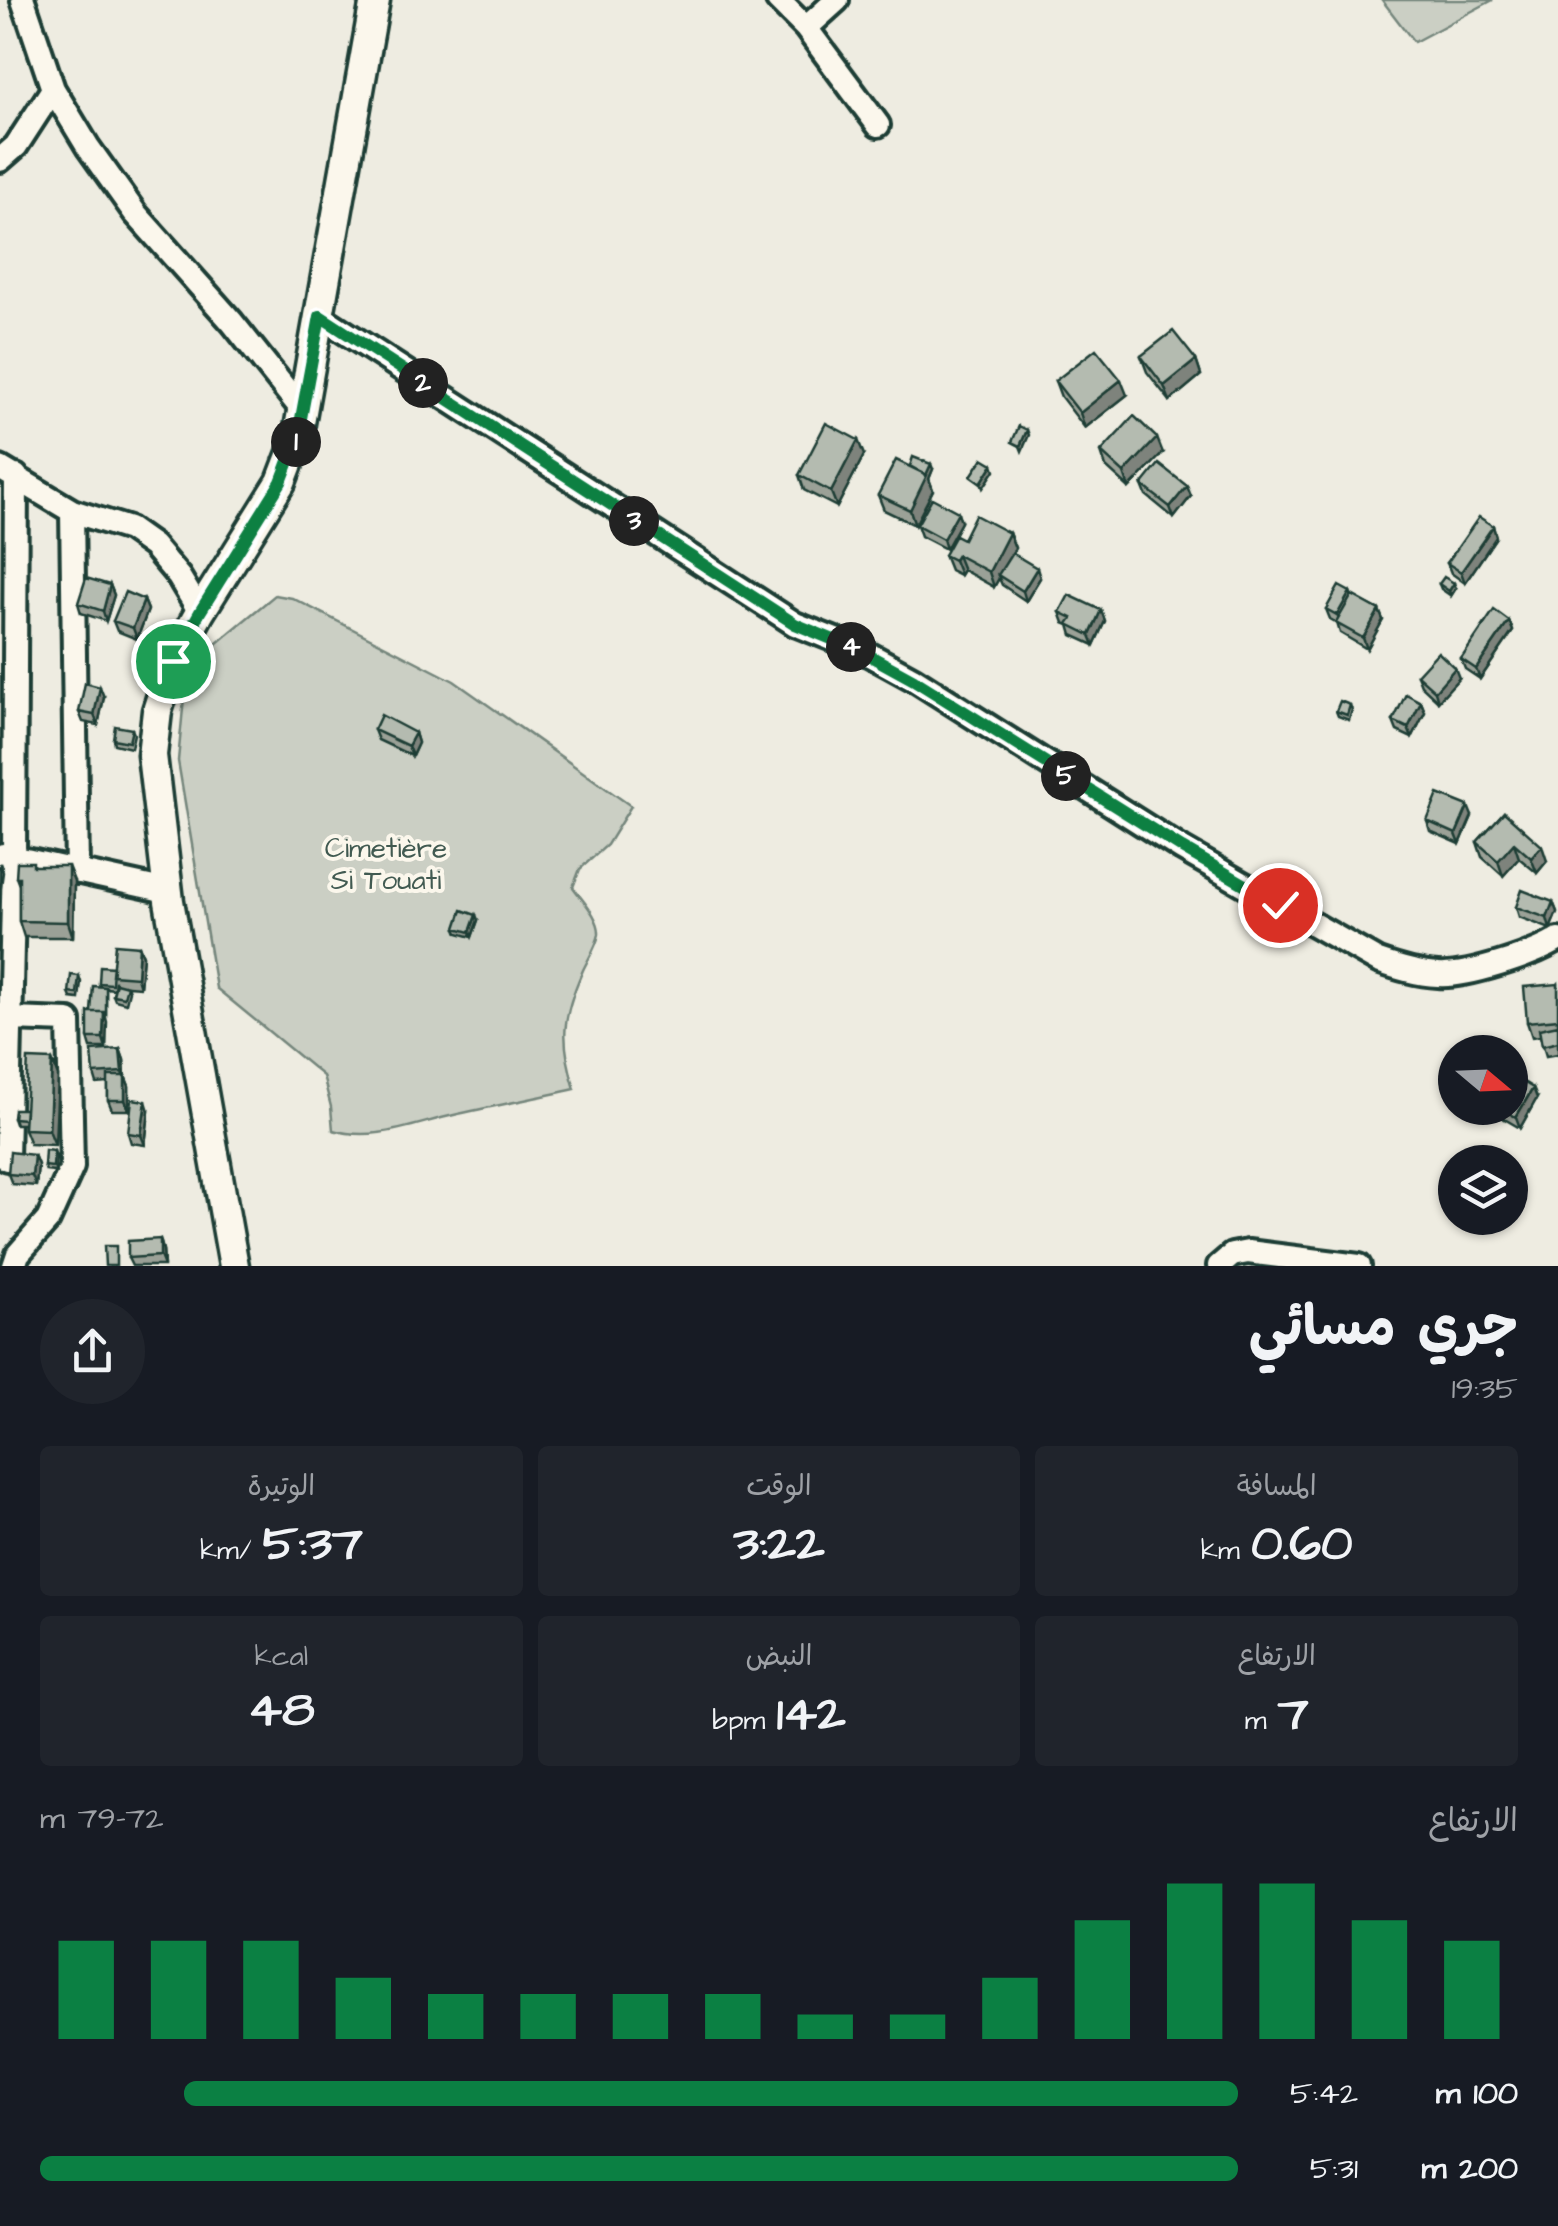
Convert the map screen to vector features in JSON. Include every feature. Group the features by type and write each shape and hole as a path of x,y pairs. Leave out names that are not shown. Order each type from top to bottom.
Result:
{"main road":[{"path":"234,1266 168,891 152,754 155,726 173,661 281,482 297,440 374,0"}],"street":[{"path":"23,0 54,89 88,148 135,213 232,322 304,411"},
{"path":"778,0 806,28 878,124"},
{"path":"806,28 837,0"},
{"path":"0,160 16,146 54,89"},
{"path":"320,316 795,624 863,652 914,680 1182,848 1378,961 1410,972 1443,976 1488,967 1558,940"},
{"path":"8,472 72,511 129,529 153,546 179,577 200,612"},
{"path":"7,1158 8,472"},
{"path":"72,511 77,872"},
{"path":"7,856 168,891"},
{"path":"10,1019 69,1022 72,1130 72,1167 48,1220 18,1254 14,1266"},
{"path":"1219,1266 1232,1256 1248,1252 1360,1266"}],"green space":[{"path":"1382,0 1493,0 1414,42"},
{"name":"Cimetière Si Touati","path":"275,595 292,598 454,681 631,806 607,845 580,869 573,887 599,928 567,1015 565,1042 575,1089 394,1130 364,1134 333,1130 323,1076 216,988 178,761 186,677 205,653"}],"building":[{"path":"1173,331 1196,360 1164,386 1141,356"},
{"path":"1096,349 1121,380 1080,413 1055,381"},
{"path":"1134,416 1157,438 1124,473 1101,452"},
{"path":"826,423 858,440 831,492 799,475"},
{"path":"1019,426 1027,430 1020,446 1012,442"},
{"path":"913,457 931,464 926,475 910,466"},
{"path":"983,458 993,464 981,483 971,476"},
{"path":"896,460 927,475 910,510 878,495"},
{"path":"1159,464 1187,486 1170,507 1142,485"},
{"path":"932,498 958,512 943,539 917,525"},
{"path":"975,515 1009,533 989,572 957,555 954,560 944,555 955,535 963,539"},
{"path":"1479,517 1493,526 1461,572 1447,563"},
{"path":"1012,553 1037,568 1023,591 998,575"},
{"path":"1444,577 1454,583 1449,591 1439,584"},
{"path":"86,578 110,585 103,611 78,603"},
{"path":"1339,586 1350,592 1337,615 1326,609"},
{"path":"125,592 144,600 133,628 113,621"},
{"path":"1069,595 1101,610 1090,635 1068,624 1072,618 1060,612"},
{"path":"1352,595 1379,610 1363,638 1336,623"},
{"path":"1494,610 1509,621 1476,669 1461,659"},
{"path":"1438,652 1455,668 1435,691 1417,675"},
{"path":"85,683 100,687 94,715 79,712"},
{"path":"1406,694 1421,702 1408,728 1393,721"},
{"path":"1340,701 1350,705 1347,715 1336,711"},
{"path":"381,715 415,733 408,746 374,730"},
{"path":"115,726 132,729 129,742 113,739"},
{"path":"1438,794 1468,806 1456,834 1427,821"},
{"path":"1504,812 1542,846 1531,858 1514,843 1498,861 1477,842"},
{"path":"17,862 68,866 68,922 19,921"},
{"path":"1522,890 1553,902 1547,918 1516,907"},
{"path":"462,910 476,915 470,932 456,928"},
{"path":"115,944 139,946 137,977 112,975"},
{"path":"100,966 113,967 112,984 99,983"},
{"path":"71,975 79,976 77,994 69,993"},
{"path":"116,983 127,986 124,997 113,995"},
{"path":"1558,984 1558,1019 1527,1022 1524,987"},
{"path":"93,986 106,987 106,1014 91,1012"},
{"path":"88,1012 104,1012 103,1038 88,1038"},
{"path":"1558,1025 1558,1042 1542,1046 1539,1029"},
{"path":"120,1049 122,1072 94,1074 92,1051"},
{"path":"28,1059 52,1060 49,1130 24,1129"},
{"path":"108,1076 125,1076 125,1100 108,1100"},
{"path":"132,1099 146,1101 141,1135 128,1133"},
{"path":"14,1109 25,1109 24,1119 13,1118"},
{"path":"45,1150 54,1151 53,1167 44,1166"},
{"path":"10,1152 34,1155 32,1176 8,1174"},
{"path":"160,1239 160,1256 128,1258 128,1241"},
{"path":"104,1246 116,1246 116,1266 105,1266"}],"route":[{"path":"173,661 281,482 297,440 320,316 795,624 863,652 914,680 1280,905"}]}
